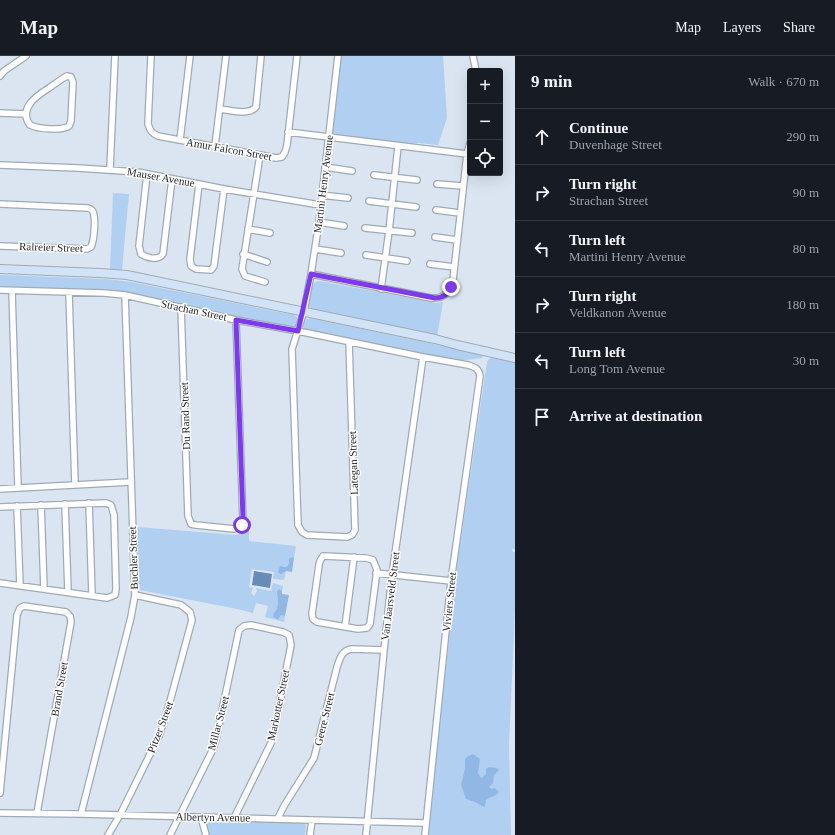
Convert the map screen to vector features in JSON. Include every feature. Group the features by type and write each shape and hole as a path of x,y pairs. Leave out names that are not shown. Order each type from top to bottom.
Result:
{"street":[{"path":"0,76 4,71 26,56"},
{"path":"110,169 115,56"},
{"name":"Amur Falcon Street","path":"152,56 148,124 153,134 276,158 282,156 285,152 297,56"},
{"path":"180,140 190,56"},
{"path":"215,146 226,56"},
{"path":"220,109 247,112 256,107 261,56"},
{"name":"Martini Henry Avenue","path":"304,534 299,529 298,525 292,358 294,343 304,311 315,249 338,56"},
{"path":"474,56 476,68"},
{"path":"65,77 71,77 73,82 71,121 67,128 32,127 28,122 26,114 27,109 34,98 65,77"},
{"path":"0,112 26,114"},
{"path":"288,132 467,154 456,240 453,280 450,290 444,296 435,298 381,289 311,274"},
{"path":"381,289 398,146"},
{"path":"260,155 243,254 242,269 244,275 252,279 265,282"},
{"name":"Mauser Avenue","path":"0,165 110,169 147,174 320,205"},
{"path":"325,167 352,171"},
{"path":"147,174 139,249 140,254 145,257 156,258 163,254 172,179"},
{"path":"374,175 417,180"},
{"path":"200,184 190,259 191,266 196,269 208,271 213,268 224,189"},
{"path":"437,184 463,186"},
{"path":"321,195 348,198"},
{"path":"369,201 416,207"},
{"name":"Ralreier Street","path":"0,204 88,208 91,209 94,214 92,245 87,249 0,246"},
{"path":"436,210 460,213"},
{"path":"318,222 344,226"},
{"path":"365,228 412,233"},
{"path":"248,229 270,233"},
{"path":"435,237 456,240"},
{"path":"315,249 341,253"},
{"path":"243,254 267,262"},
{"path":"366,255 407,260"},
{"path":"430,264 454,267"},
{"name":"Strachan Street","path":"0,269 127,275 442,340 457,346 515,358"},
{"name":"Strachan Street","path":"0,290 104,293 125,296 236,320 298,331 474,367 479,370"},
{"path":"12,291 18,488"},
{"path":"69,293 75,484"},
{"name":"Buchler Street","path":"81,814 131,617 135,595 130,482 125,296"},
{"name":"Du Rand Street","path":"181,307 188,516 191,524 234,529 239,527 243,522 236,320"},
{"name":"Strachan Street","path":"442,340 452,340 515,353"},
{"name":"Lategan Street","path":"304,534 310,536 347,537 352,535 355,530 349,342"},
{"name":"Van Jaarsveld Street","path":"366,835 392,575 423,357"},
{"name":"Viviers Street","path":"425,835 451,581 479,384 479,370"},
{"path":"0,489 130,482"},
{"path":"89,503 92,595"},
{"path":"0,507 89,503 106,503 111,505 113,509 116,589 115,595 110,598 0,583"},
{"path":"65,504 68,592"},
{"path":"41,505 44,589"},
{"path":"17,506 20,585"},
{"path":"323,556 354,557 373,560 376,567 369,626 363,630 315,620 312,618 312,614 321,558 323,556"},
{"path":"345,627 354,557"},
{"path":"376,573 451,581"},
{"name":"Pitzer Street","path":"108,835 120,815 159,736 192,620 190,612 181,605 135,595"},
{"name":"Brand Street","path":"0,793 17,615 20,608 30,606 66,612 71,619 37,813"},
{"name":"Markotter Street","path":"234,818 271,742 291,645 289,635 283,632 251,624 241,628"},
{"name":"Millar Street","path":"170,835 213,749 238,634 241,628"},
{"name":"Geere Street","path":"278,818 314,758 337,667 343,653 349,649 384,650"},
{"name":"Albertyn Avenue","path":"0,813 278,818 426,823"},
{"path":"201,817 206,835"},
{"path":"310,835 312,820"}],"shaded area":[{"path":"341,56 443,56 447,118 438,145 418,143 404,145 333,135 331,131"},
{"path":"113,193 129,194 122,270 110,270"},
{"path":"0,275 107,279 131,282 294,315 297,317 297,320 296,326 292,328 153,299 0,288"},
{"path":"319,281 437,303 443,302 437,336 310,310 309,300 311,289 315,282"},
{"path":"310,318 483,355 482,358 458,361 307,331 304,328 304,323"},
{"path":"493,357 515,361 515,549 512,549 513,552 515,552 515,610 509,745 511,835 427,835 458,559 487,362"},
{"path":"137,527 237,535 243,530 249,530 249,541 296,546 294,558 292,557 288,562 288,566 284,567 284,571 286,571 284,580 273,579 274,572 252,569 249,587 253,588 251,593 254,596 257,591 256,588 271,591 273,583 283,586 282,591 279,589 277,591 277,611 281,615 285,616 284,622 265,617 268,606 256,603 253,613 140,590 137,585"},
{"path":"292,557 294,558 292,572 286,571 281,574 278,572 281,566 288,566 289,559"},
{"path":"254,571 272,574 270,588 252,585"},
{"path":"279,589 282,591 282,594 289,595 285,616 281,615 278,619 273,617 277,608 277,591"},
{"path":"473,754 480,759 478,773 480,777 482,778 486,774 486,769 489,767 497,768 499,770 494,775 493,783 489,787 492,789 495,788 499,792 486,800 484,807 466,799 461,785 465,769 465,759"},
{"path":"205,820 302,822 306,827 305,835 210,835"}],"route":[{"path":"242,525 243,518 236,320 298,331 304,311 311,274 431,298 441,298 448,293 451,287"}]}
